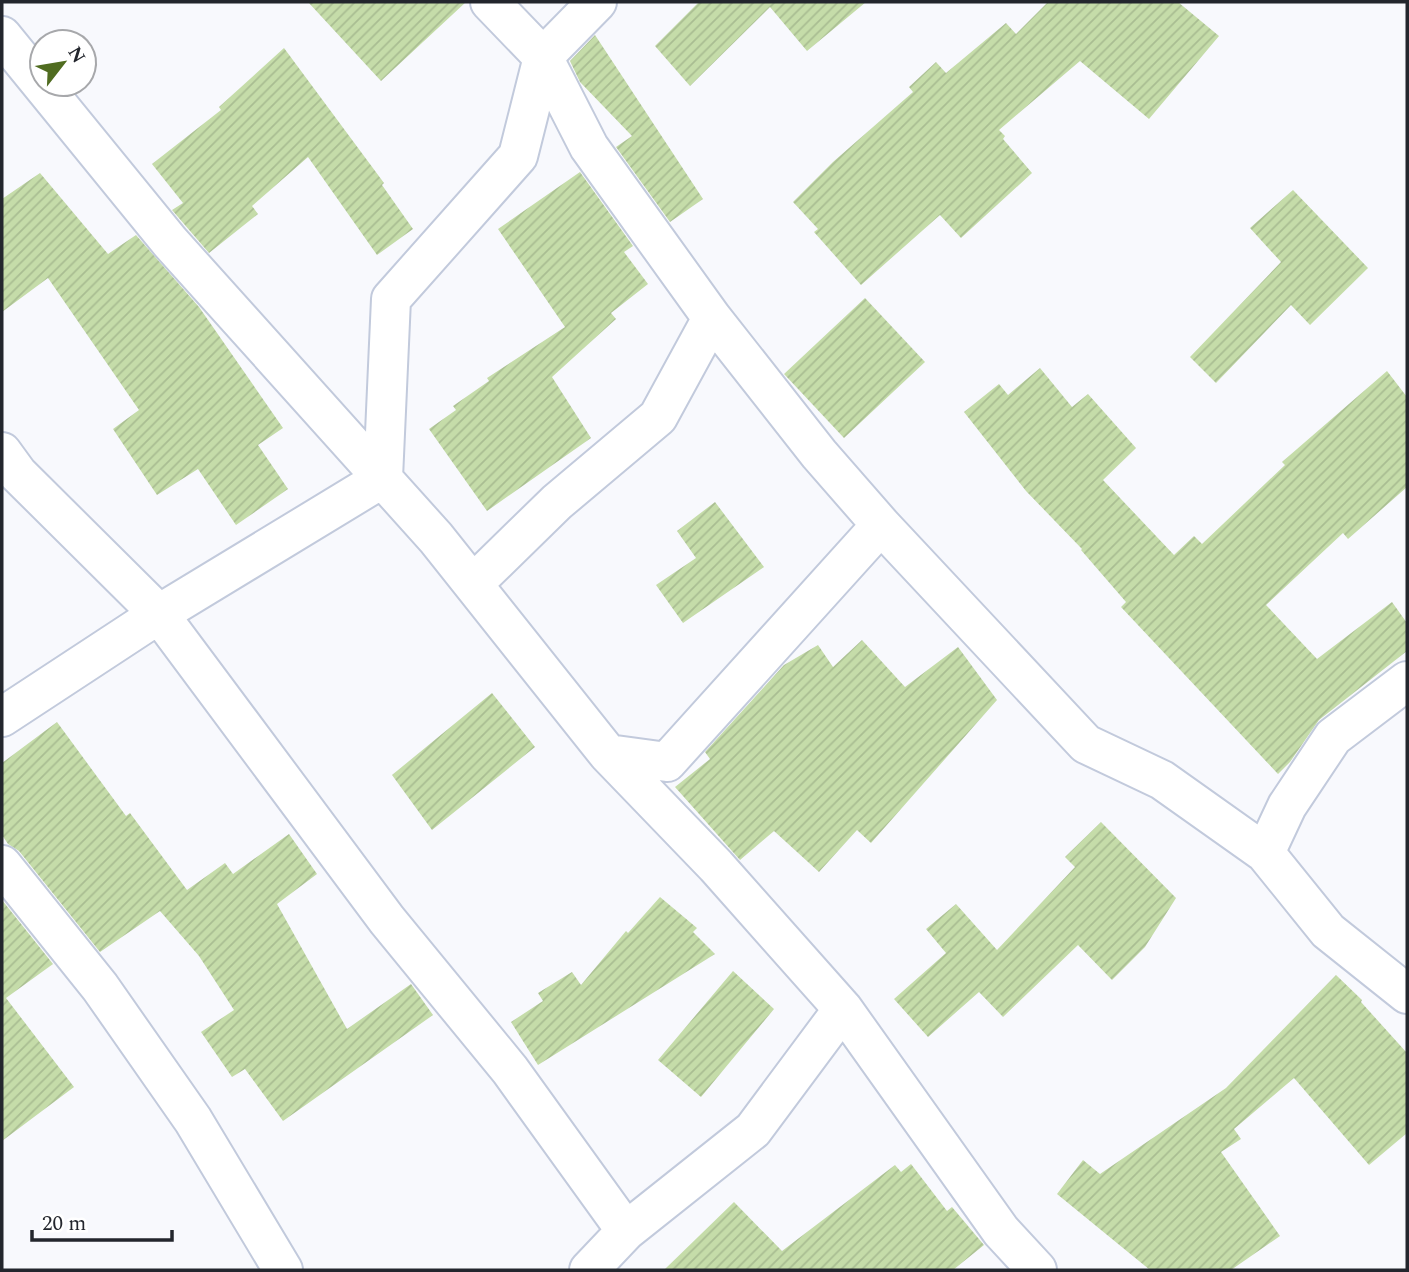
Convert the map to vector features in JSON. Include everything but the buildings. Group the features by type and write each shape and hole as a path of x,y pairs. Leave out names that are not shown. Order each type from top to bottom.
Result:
{"street":[{"path":"490,2 543,57 589,147 712,318 819,454 881,525 1086,744 1161,780 1265,853 1328,931 1407,994"},
{"path":"383,478 391,299 518,156 543,57 597,2"},
{"path":"2,36 170,242 436,538 608,754 716,866 843,1009 1002,1231 1037,1270"},
{"path":"473,584 557,502 658,417 712,318"},
{"path":"2,452 18,474 159,614 387,920 510,1070 626,1231"},
{"path":"2,717 159,614 383,478"},
{"path":"608,754 667,762 881,525"},
{"path":"1265,853 1287,807 1333,737 1407,681"},
{"path":"2,865 100,987 185,1109 283,1270"},
{"path":"589,1270 626,1231 753,1130 843,1009"}]}
